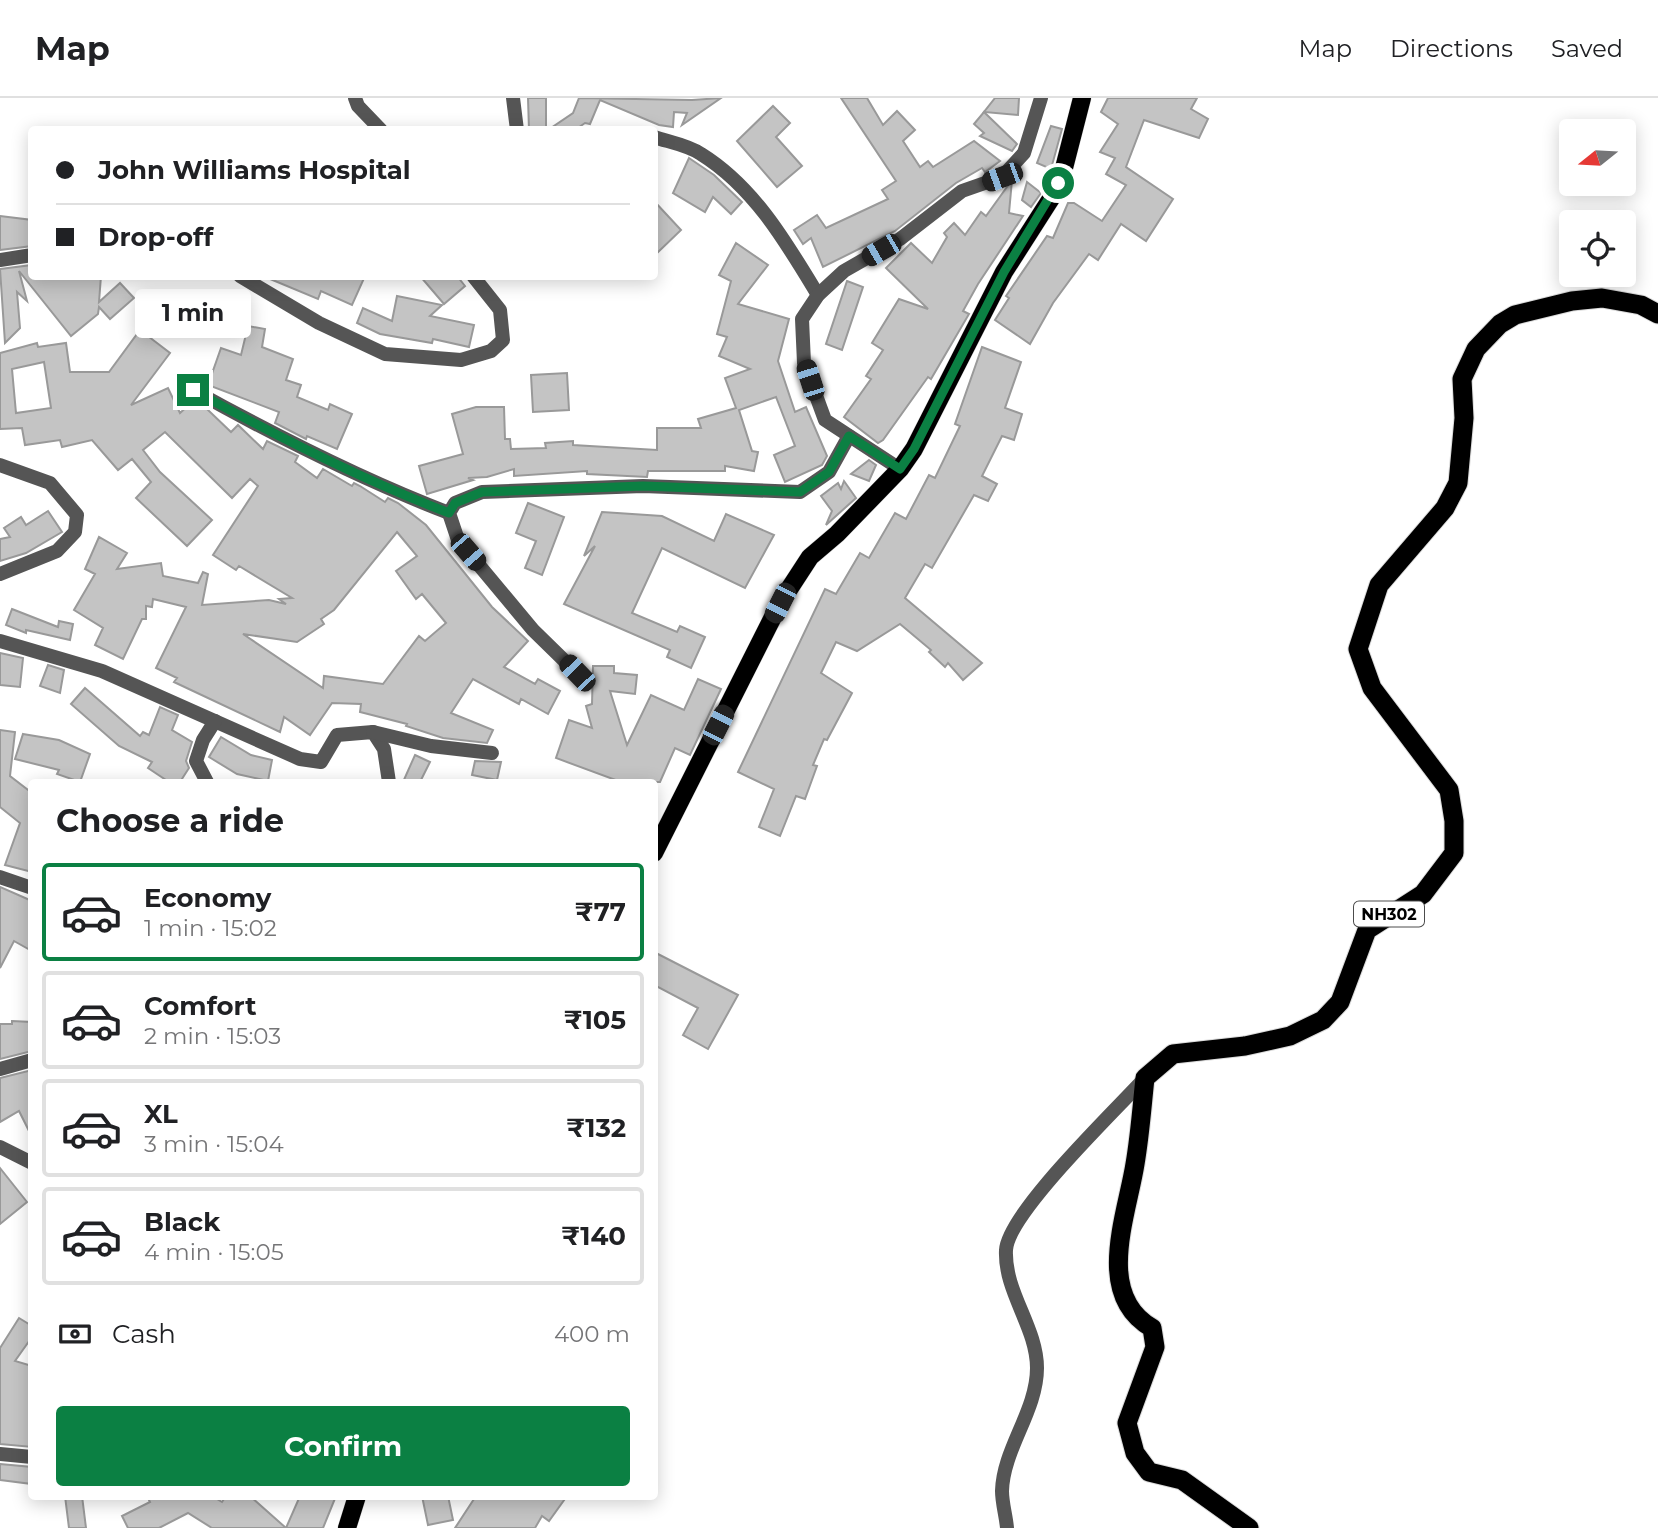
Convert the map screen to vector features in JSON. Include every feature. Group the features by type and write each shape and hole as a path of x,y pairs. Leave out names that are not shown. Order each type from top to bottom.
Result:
{"highway":[{"name":"NH302","path":"1145,1078 1172,1054 1245,1045 1290,1036 1324,1020 1340,1002 1367,930 1423,894 1454,853 1454,821 1449,790 1372,688 1358,649 1379,585 1445,508 1458,483 1464,418 1462,379 1476,349 1500,324 1515,316 1572,301 1602,298 1640,305 1658,314"},
{"path":"1145,1078 1135,1165 1119,1253 1124,1298 1143,1323 1152,1328 1156,1347 1127,1423 1135,1452 1149,1472 1182,1480 1249,1528"}],"main road":[{"path":"658,845 780,603 810,557 837,534 900,469 914,449 1004,272 1052,197 1065,168 1082,98"},
{"path":"347,1528 355,1500"}],"street":[{"path":"355,98 358,106 377,126"},
{"path":"513,98 516,126"},
{"path":"900,469 825,420 804,363 802,319 817,295 844,271 900,239 962,191 1002,177 1024,153 1041,98"},
{"path":"658,138 699,152 741,185 783,238 817,295"},
{"path":"0,260 28,255"},
{"path":"247,280 319,323 385,354 461,360 491,351 503,340 500,310 475,280"},
{"path":"193,390 249,423 405,496 449,513"},
{"path":"577,673 533,630 458,540 449,513 455,503 482,492 643,486 800,492 829,472 849,436"},
{"path":"0,465 50,483 77,514 75,532 57,551 0,573"},
{"path":"0,641 102,671 300,759 321,762 337,735 373,732 431,746 492,753"},
{"path":"205,779 196,761 203,740 215,721"},
{"path":"373,732 384,749 389,779"},
{"path":"0,877 28,887"},
{"path":"0,1069 28,1061"},
{"path":"1007,1528 1002,1490 1014,1444 1032,1396 1037,1368 1029,1334 1011,1284 1006,1249 1023,1212 1145,1078"},
{"path":"0,1147 28,1161"},
{"path":"0,1454 28,1457"}],"building":[{"path":"528,98 546,98 546,126 529,126"},
{"path":"579,98 721,98 682,125 687,113 674,112 673,127 659,125 600,100 590,124 554,126 573,113"},
{"path":"841,98 867,98 883,125 897,111 915,130 903,141 920,167 928,161 933,167 974,141 1000,161 985,172 982,168 956,183 895,231 823,267 811,238 803,244 794,230 817,215 826,228 888,199 882,190 896,181"},
{"path":"995,98 1019,98 1018,115 984,112"},
{"path":"1108,98 1197,98 1191,109 1208,119 1199,138 1144,120 1126,167 1173,199 1146,241 1121,224 1098,260 1089,254 1053,303 1030,344 995,320 1009,298 1006,296 1047,236 1053,238 1068,203 1074,203 1102,221 1126,185 1106,174 1115,158 1100,152 1118,124 1101,112"},
{"path":"773,106 790,123 776,137 802,166 777,187 737,141"},
{"path":"984,112 1017,144 1012,151 980,136 984,133 974,124"},
{"path":"1051,126 1062,129 1051,169 1037,163"},
{"path":"689,158 714,175 742,202 731,214 713,197 705,212 673,193"},
{"path":"1012,180 1009,213 1023,216 978,284 963,311 969,314 931,379 928,377 883,440 878,443 844,417 871,379 866,376 883,350 872,343 899,299 928,309 886,268 911,243 932,263 947,237 944,233 954,223 965,235 981,212 986,216"},
{"path":"1027,182 1041,193 1031,207 1022,200"},
{"path":"658,205 681,230 658,252"},
{"path":"0,216 28,220 28,246 0,250"},
{"path":"736,243 768,265 738,304 789,319 778,361 795,412 806,407 827,456 822,465 785,482 774,455 795,446 776,397 739,410 752,451 758,452 754,471 725,466 725,471 648,471 647,477 587,474 587,471 514,476 514,469 487,477 468,478 473,480 427,494 419,466 463,454 452,414 476,407 504,407 505,439 510,439 511,449 546,448 545,443 573,441 573,445 657,450 657,428 701,428 698,419 736,408 725,378 750,369 719,356 727,337 717,334 731,281 719,275"},
{"path":"28,266 28,280 101,280 99,302 120,283 134,298 110,319 99,307 98,314 71,336 19,271 27,301 17,292 20,328 5,343 0,269"},
{"path":"273,280 363,280 352,305 321,291 318,299"},
{"path":"423,280 460,280 465,286 444,304"},
{"path":"847,281 863,287 842,350 826,344"},
{"path":"397,296 442,305 430,316 474,325 469,347 433,339 432,343 380,334 357,323 363,308 392,321"},
{"path":"248,326 265,329 262,347 293,359 286,380 301,385 297,397 328,410 330,404 352,414 337,449 307,436 306,439 275,423 279,412 208,385 221,348 241,355"},
{"path":"140,330 170,353 131,405 168,388 180,413 193,401 207,409 231,432 238,425 263,449 267,441 298,456 295,462 317,478 323,469 352,486 354,483 360,486 385,502 388,498 398,503 426,525 492,607 528,641 504,667 535,684 538,679 560,691 548,714 521,699 519,704 473,679 451,713 493,730 487,743 443,738 406,726 407,724 360,712 361,704 332,703 310,735 284,717 280,732 174,682 177,678 156,668 186,607 153,599 152,607 146,606 146,619 142,619 123,659 95,645 103,628 74,610 95,574 85,569 99,537 127,553 117,569 161,563 163,576 198,583 203,572 208,574 202,605 269,600 286,604 279,599 292,598 239,566 236,570 213,555 258,486 250,479 232,498 165,432 143,450 160,472 212,520 187,546 136,498 151,482 132,459 118,470 92,440 62,447 60,440 25,445 22,428 0,429 0,353 37,343 38,347 66,343 70,372 109,372","holes":["44,362 51,408 16,413 12,369","397,532 417,556 396,571 416,599 422,594 446,623 425,641 419,636 383,684 324,676 323,688 243,634 297,642 324,624 321,619 334,610"]},
{"path":"982,347 1021,362 1005,408 1022,414 1014,440 1002,436 982,476 997,484 988,501 974,495 932,568 925,564 905,598 982,663 963,680 948,663 945,667 929,652 931,650 900,624 857,651 836,642 821,673 852,693 827,740 824,739 813,765 817,766 805,799 796,796 780,836 759,827 774,789 738,772 825,589 836,594 860,553 869,558 895,513 906,519 929,475 935,478 960,426 955,424"},
{"path":"567,373 569,410 533,412 531,375"},
{"path":"869,460 876,465 869,481 851,474"},
{"path":"844,481 856,498 826,525 832,511 821,496 838,483 841,489"},
{"path":"528,503 564,517 542,575 525,568 536,541 516,533"},
{"path":"48,511 62,532 26,553 0,561 0,539 10,537 4,528 21,517 26,525"},
{"path":"602,512 662,516 714,541 726,514 774,535 745,588 662,548 632,613 677,632 680,626 705,637 691,668 667,657 670,650 564,604 595,546 584,556"},
{"path":"12,609 58,627 59,621 73,624 70,640 26,630 26,633 6,625"},
{"path":"0,653 23,658 20,687 0,685"},
{"path":"48,665 64,670 60,693 40,686"},
{"path":"593,666 614,666 614,673 637,675 635,694 610,691 627,745 651,695 684,710 698,679 721,689 690,755 675,748 660,782 658,779 613,779 556,758 569,720 592,728 586,706 592,704"},
{"path":"85,688 140,736 143,732 149,735 160,707 178,715 172,730 192,742 186,761 189,768 182,779 164,779 148,768 152,762 119,746 71,704"},
{"path":"0,730 15,732 10,776 28,790 28,871 5,865 20,823 0,807"},
{"path":"23,734 59,740 90,754 81,779 71,779 57,774 59,770 15,759"},
{"path":"221,737 251,755 272,760 268,779 237,774 209,757"},
{"path":"415,755 430,762 422,779 404,779"},
{"path":"475,761 501,762 497,779 472,775"},
{"path":"0,887 28,899 28,949 14,941 0,968"},
{"path":"658,954 738,995 708,1049 683,1035 698,1008 658,987"},
{"path":"12,1021 28,1022 28,1052 0,1059 0,1024 12,1024"},
{"path":"28,1071 28,1129 19,1111 0,1122 0,1078"},
{"path":"0,1168 27,1202 0,1224"},
{"path":"19,1318 28,1324 28,1343 15,1361 28,1365 28,1447 0,1444 0,1348"},
{"path":"0,1464 28,1467 28,1484 0,1480"},
{"path":"66,1500 82,1500 86,1528 69,1528"},
{"path":"149,1500 254,1500 286,1528 212,1528 188,1513 159,1528 128,1528 122,1516 150,1502"},
{"path":"298,1500 334,1500 323,1528 286,1528"},
{"path":"423,1500 449,1500 453,1520 428,1525"},
{"path":"473,1500 564,1500 549,1521 542,1516 535,1528 455,1528"}],"route":[{"path":"193,390 249,423 405,496 449,513 455,503 482,492 643,486 800,492 829,472 849,436 900,469 914,449 1004,272 1052,197 1058,183"}]}
